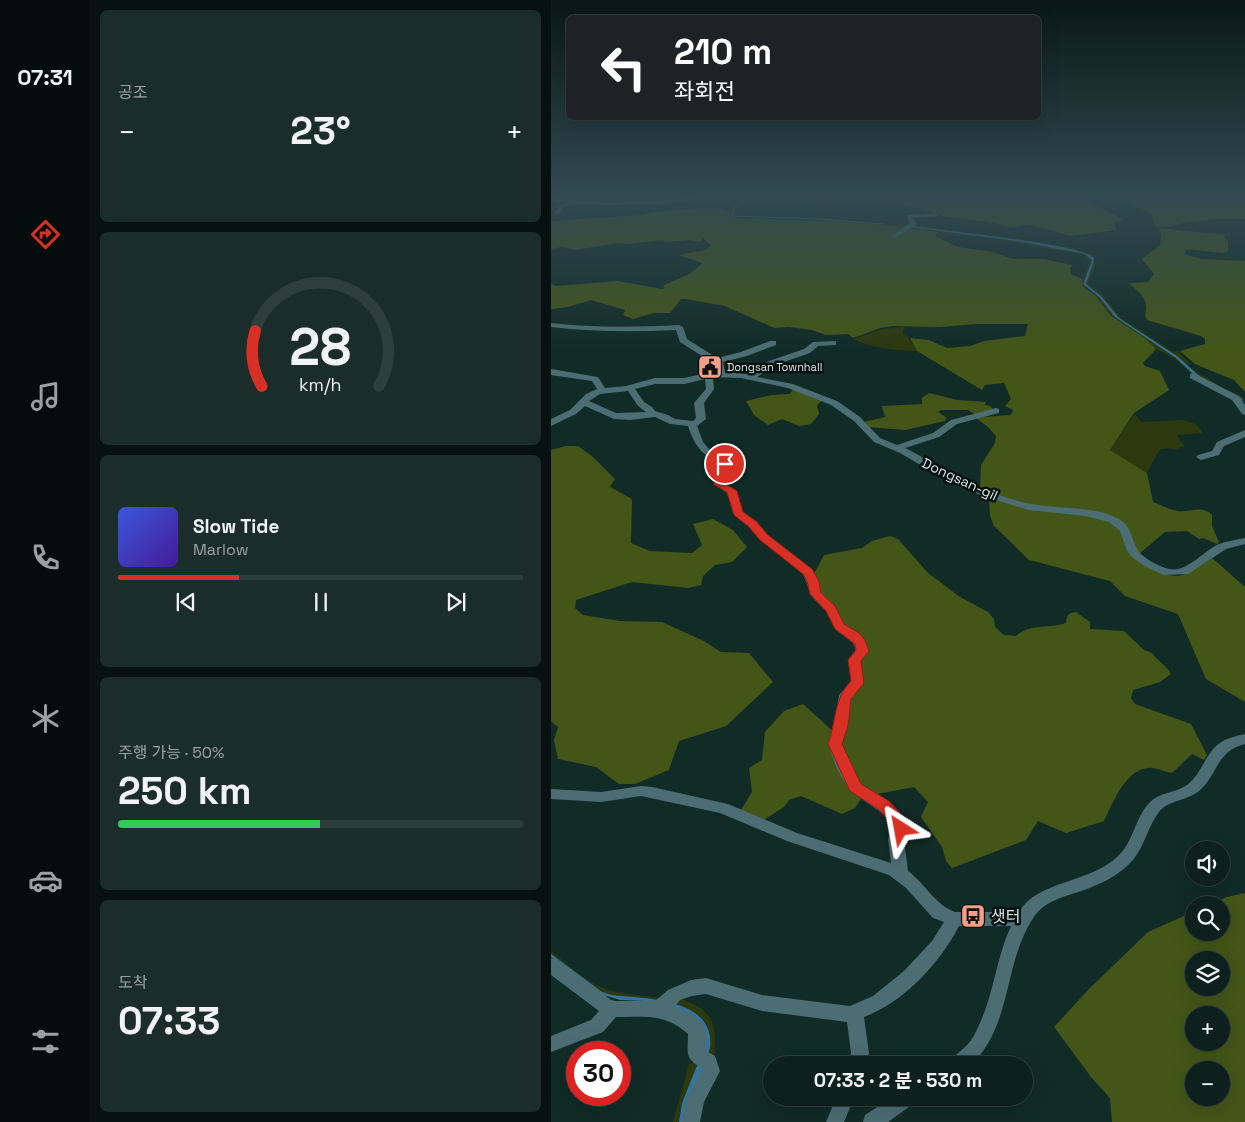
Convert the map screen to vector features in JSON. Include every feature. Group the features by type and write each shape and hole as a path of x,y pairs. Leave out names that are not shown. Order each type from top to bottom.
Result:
{"street":[{"path":"551,325 584,329 607,328 625,330 679,327 683,340 722,366 721,374"},
{"path":"716,361 744,354 773,343"},
{"path":"750,377 773,363 807,352 816,344 833,343"},
{"path":"551,372 595,379 603,391"},
{"name":"Dongsan-gil","path":"551,423 573,412 592,394 603,391 630,388 655,381 683,381 709,375 721,374 750,377 790,386 834,403 857,420 874,439 897,448 940,472 993,496 1038,508 1085,513 1113,520 1123,528 1137,556 1150,565 1168,573 1184,572 1222,546 1245,542"},
{"path":"583,402 600,408 614,416 630,417 652,414 665,417 673,422 692,425 698,423 701,419 699,404 710,389 709,375"},
{"path":"1193,376 1235,398 1245,411"},
{"path":"630,388 641,404 649,409 652,414"},
{"path":"897,448 931,437 959,420 996,412"},
{"path":"692,425 703,450 717,460 732,466 718,484 732,491 738,513 807,572 813,581 815,594 831,609 839,627 856,637 862,645 862,651 854,660 858,683 848,692 844,699 841,726 835,744 855,787 883,805 901,826 896,839 900,873"},
{"path":"1201,457 1216,453 1220,444 1245,432"},
{"path":"969,1056 979,1043 1001,989 1011,947 1023,919 1035,904 1055,892 1088,882 1123,862 1135,844 1154,807 1194,787 1204,775 1221,747 1245,739"},
{"path":"551,794 601,797 641,791 673,796 730,810 792,837 900,873 913,883 939,913 954,918 1023,919"},
{"path":"551,965 593,998 612,1009 662,1005 681,992 706,986 762,1003 850,1014 875,1002 925,962 946,935 954,918"},
{"path":"662,1005 695,1027 699,1036 697,1055 710,1064 711,1071 695,1100 691,1122"},
{"path":"551,1044 597,1026 612,1009"},
{"path":"855,1013 860,1056"},
{"path":"835,1122 842,1106"},
{"path":"872,1122 895,1106"}],"green space":[{"path":"564,247 592,247 576,250"},
{"path":"709,247 960,247 992,252 1013,259 1044,259 1072,265 1070,269 1071,274 1082,279 1082,286 1096,296 1111,316 1145,338 1156,349 1143,363 1145,366 1160,371 1169,390 1134,413 1110,450 1147,473 1153,502 1177,511 1200,509 1212,515 1212,526 1219,542 1217,544 1203,538 1199,539 1187,531 1165,532 1139,554 1160,570 1174,576 1189,572 1212,558 1245,587 1245,702 1206,679 1178,614 1125,596 1110,581 1029,560 994,526 990,516 989,497 980,489 981,465 995,443 996,436 976,418 1011,415 1013,410 1005,406 1011,399 1004,383 985,385 982,390 917,351 910,338 929,340 947,348 970,346 984,341 1025,336 1028,324 976,324 940,327 893,326 880,328 853,338 848,334 826,335 812,330 789,327 774,328 725,306 686,299 681,299 670,313 654,313 633,319 623,315 625,310 591,300 568,307 551,309 551,283 556,286 618,281 662,289 665,288 663,286 689,274 702,263 679,255 705,250"},
{"path":"1042,247 1052,247 1087,255 1092,259 1083,282 1085,287 1100,298 1115,317 1176,358 1189,370 1243,401 1245,407 1193,375 1174,358 1156,349 1145,338 1112,316 1096,296 1082,286 1081,282 1090,261 1084,255"},
{"path":"1056,247 1074,248 1092,254 1097,262 1088,284 1102,294 1121,318 1174,352 1178,351 1190,364 1188,365 1190,367 1221,387 1243,397 1245,400 1198,375 1177,356 1119,318 1101,296 1086,284 1095,260 1087,253"},
{"path":"1157,247 1228,247 1228,251 1223,253 1187,249 1184,254 1201,259 1245,261 1245,392 1234,380 1195,364 1180,351 1205,344 1205,339 1201,336 1147,320 1145,300 1128,283 1148,282 1154,274 1142,259"},
{"path":"904,327 903,334 909,338 917,351 877,347 853,339 883,329"},
{"path":"793,389 821,401 817,406 819,414 811,424 799,426 782,419 768,425 754,415 746,401 772,395 790,394"},
{"path":"929,393 957,400 986,402 985,405 990,406 994,410 978,416 968,410 941,410 938,412 947,418 945,421 905,430 868,427 864,422 885,417 882,406 922,404 922,398"},
{"path":"1135,414 1141,422 1183,420 1196,424 1203,433 1177,435 1184,446 1174,450 1170,448 1160,449 1147,473 1110,450"},
{"path":"566,446 578,446 593,457 615,479 610,487 632,499 631,543 650,551 692,553 702,545 693,524 713,519 733,530 747,547 732,562 715,565 703,576 701,585 688,588 632,582 576,600 575,608 583,615 620,621 662,622 704,641 721,652 749,653 773,682 726,726 679,741 669,770 635,784 619,784 596,767 558,759 554,740 558,727 551,721 551,450"},
{"path":"890,536 898,539 928,573 960,597 988,612 994,619 995,627 1004,635 1016,636 1027,629 1060,625 1066,623 1068,615 1076,612 1090,622 1090,629 1124,631 1144,650 1152,653 1171,674 1160,682 1133,690 1131,698 1135,704 1191,724 1207,755 1204,760 1192,754 1172,773 1153,768 1136,772 1122,787 1104,821 1066,833 1038,821 1026,840 952,868 946,861 942,847 921,817 928,802 914,787 872,795 862,791 839,751 857,668 864,652 819,596 814,574 824,555 862,548 872,541"},
{"path":"803,704 835,733 863,796 855,808 842,814 801,796 789,800 784,807 762,821 741,810 752,792 749,768 762,760 765,732 784,711"},
{"path":"1245,893 1245,1122 1112,1122 1110,1098 1091,1077 1054,1027 1090,988 1148,932 1185,916 1185,941 1230,941 1230,896"},
{"path":"551,951 582,976 599,986 617,992 660,998 657,1000 611,995 602,992 551,954"},
{"path":"679,997 697,1006 709,1017 715,1036 714,1060 708,1056 710,1035 708,1027 698,1015 672,1003"},
{"path":"694,1063 698,1065 682,1103 679,1122 673,1122 689,1064"}],"water":[{"path":"1050,247 1065,247 1083,253 1094,258 1086,284 1101,296 1119,318 1177,356 1198,375 1240,397 1245,402 1193,374 1176,358 1115,317 1100,298 1083,284 1092,260 1085,254"},
{"path":"551,954 602,992 676,1004 691,1010 702,1019 709,1032 710,1048 684,1122 679,1122 682,1103 702,1053 690,1014 670,1006 644,1001 620,1000 600,994 551,957"}],"place":[{"name":"Dongsan Townhall","path":"710,367"},
{"name":"샛터","path":"973,916"}],"route":[{"path":"725,464 732,467 718,484 732,491 735,496 738,513 752,524 761,535 809,574 813,581 815,594 829,606 834,613 839,627 854,636 863,647 854,660 858,683 848,692 844,699 841,726 835,744 855,787 890,811 901,826 901,829"}]}
